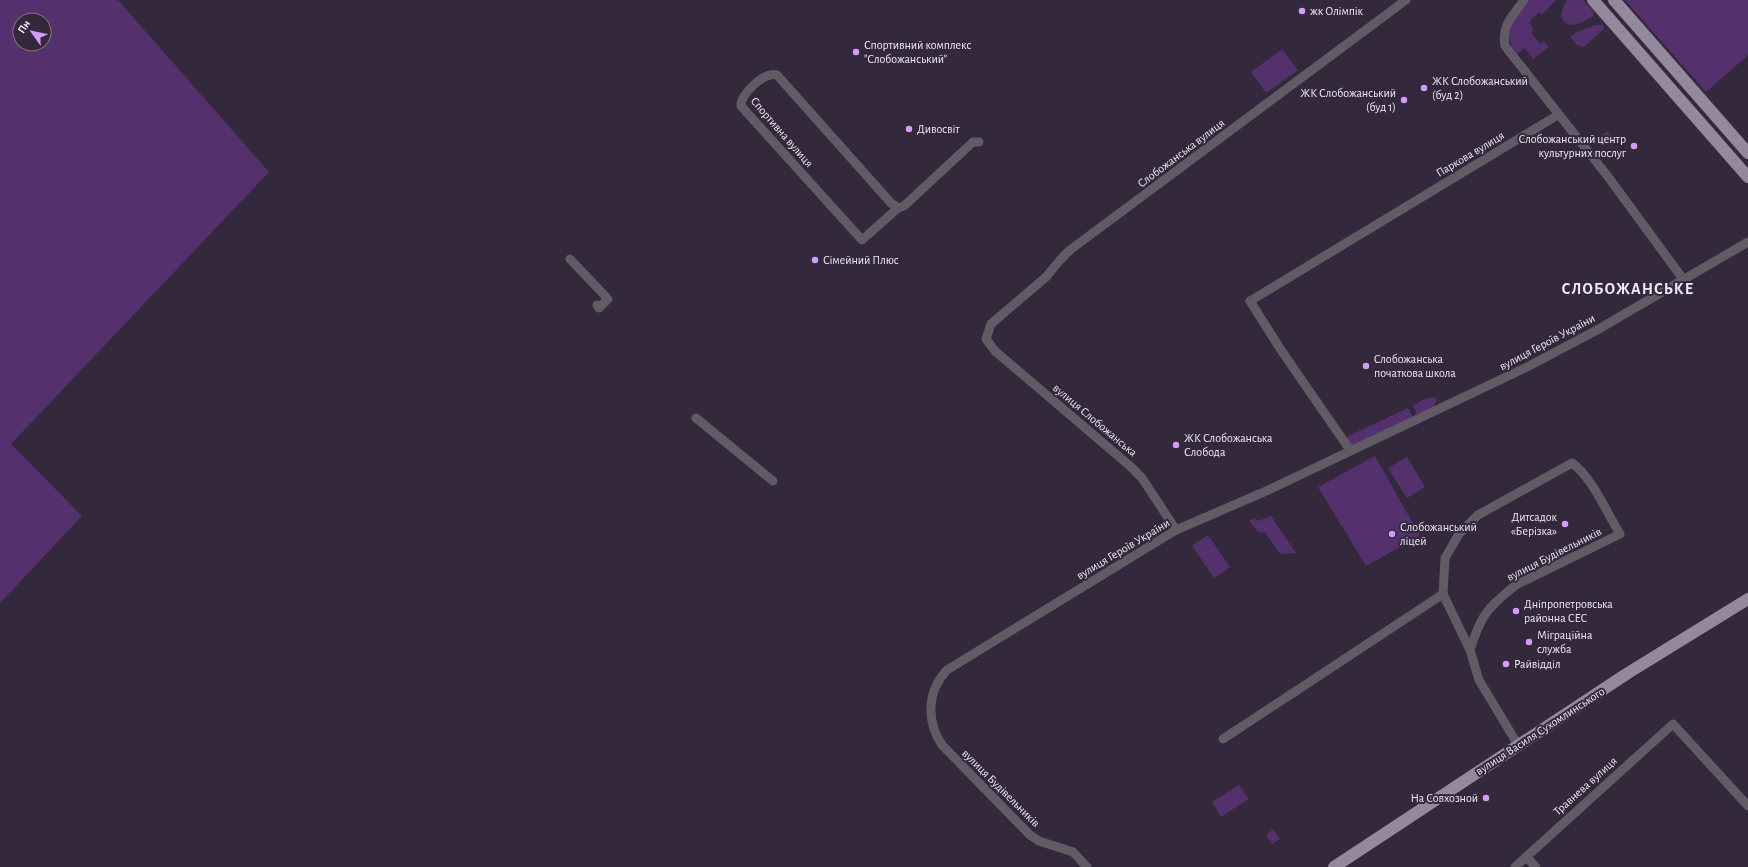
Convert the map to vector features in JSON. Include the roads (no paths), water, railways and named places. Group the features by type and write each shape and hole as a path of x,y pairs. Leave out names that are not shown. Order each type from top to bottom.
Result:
{"main road":[{"path":"1593,0 1748,177"},
{"path":"1614,0 1748,153"},
{"name":"вулиця Василя Сухомлинського","path":"1341,865 1518,745 1628,673 1748,599"}],"street":[{"name":"Слобожанська вулиця","path":"986,339 991,324 1046,277 1070,250 1406,0"},
{"path":"1524,0 1507,24 1503,34 1505,46 1558,115 1610,178 1683,279"},
{"name":"Спортивна вулиця","path":"898,208 891,203 777,75 772,74 760,80 743,97 741,106 862,240 898,208 904,206 973,142 978,142"},
{"name":"Паркова вулиця","path":"1350,450 1281,350 1250,301 1558,115"},
{"name":"вулиця Героїв України","path":"931,699 938,679 947,670 1176,530 1264,492 1532,364 1597,330 1748,242"},
{"path":"570,259 608,299 599,308 597,306"},
{"name":"вулиця Слобожанська","path":"986,339 995,351 1130,466 1142,478 1176,530"},
{"path":"696,418 773,481"},
{"name":"вулиця Будівельників","path":"1470,650 1478,624 1492,604 1516,585 1620,534 1578,467 1572,463 1567,464 1478,516 1459,534 1445,558 1443,594 1470,650 1479,680 1518,745"},
{"path":"1223,739 1443,594"},
{"path":"1462,634 1475,633"},
{"name":"вулиця Будівельників","path":"931,699 934,728 942,745 1030,835 1039,840 1073,852 1087,867"},
{"name":"Травнева вулиця","path":"1514,867 1673,724 1748,806"},
{"path":"1526,857 1536,867"}],"place":[{"name":"жк Олімпік","path":"1302,11"},
{"name":"Спортивний комплекс \"Слобожанський\"","path":"856,52"},
{"name":"ЖК Слобожанський (буд 2)","path":"1424,88"},
{"name":"ЖК Слобожанський (буд 1)","path":"1404,100"},
{"name":"Дивосвіт","path":"909,129"},
{"name":"Слобожанський центр культурних послуг","path":"1634,146"},
{"name":"Сімейний Плюс","path":"815,260"},
{"name":"Cлобожанська початкова школа","path":"1366,366"},
{"name":"ЖК Слобожанська Слобода","path":"1176,445"},
{"name":"Дитсадок «Берізка»","path":"1565,524"},
{"name":"Слобожанський ліцей","path":"1392,534"},
{"name":"Дніпропетровська районна СЕС","path":"1516,611"},
{"name":"Міграційна служба","path":"1529,642"},
{"name":"Райвідділ","path":"1506,664"},
{"name":"На Совхозной","path":"1486,798"}],"district":[{"name":"СЛОБОЖАНСЬКЕ","path":"1628,289"}]}
